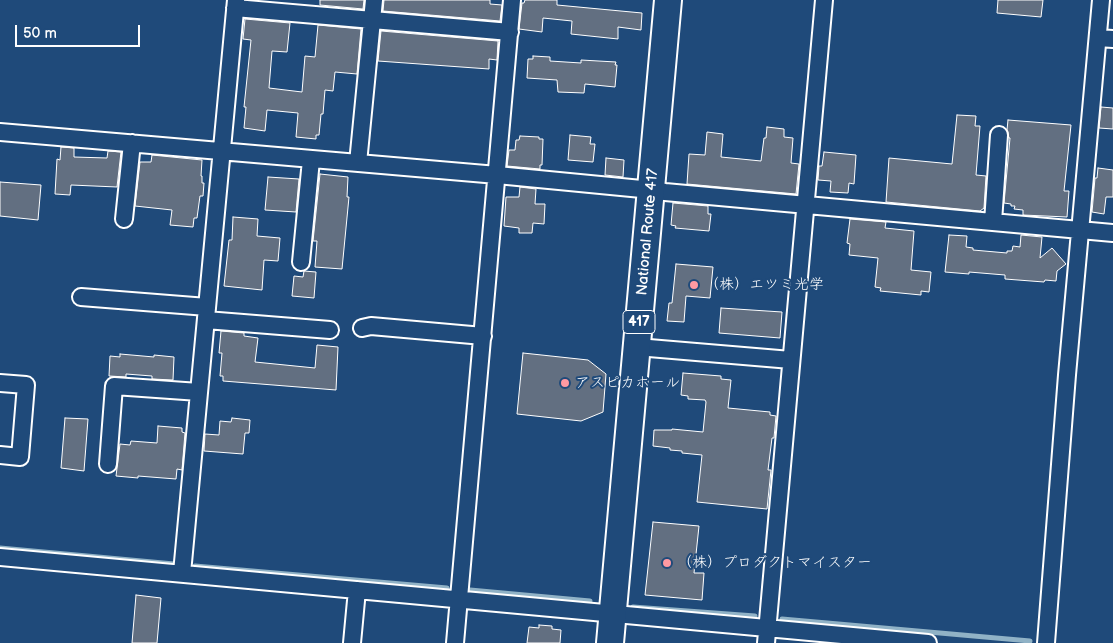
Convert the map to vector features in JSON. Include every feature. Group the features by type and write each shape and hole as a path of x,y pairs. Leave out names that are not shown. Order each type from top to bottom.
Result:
{"highway":[{"name":"National Route 417","path":"610,643 668,0"}],"street":[{"path":"358,164 374,0"},
{"path":"455,643 512,0"},
{"path":"766,635 824,0"},
{"path":"1046,643 1080,230 1106,39 1102,0"},
{"path":"182,573 235,4 373,21 510,32"},
{"path":"0,132 497,175 1113,233"},
{"path":"993,222 1000,135"},
{"path":"124,219 132,143"},
{"path":"300,262 311,160"},
{"path":"81,297 330,330"},
{"path":"362,328 371,326 482,336"},
{"path":"637,347 791,360"},
{"path":"0,383 26,385 20,457 0,455"},
{"path":"108,464 114,386 199,392"},
{"path":"0,557 612,614 766,635 928,643"},
{"path":"352,643 357,590"}],"building":[{"path":"320,0 364,0 363,9 320,5"},
{"path":"384,0 490,0 490,4 502,5 500,21 383,11"},
{"path":"525,0 557,0 557,5 642,13 641,30 618,27 618,39 571,34 572,21 543,18 542,32 519,29 522,3"},
{"path":"998,0 1043,0 1041,17 997,13"},
{"path":"245,19 290,23 287,52 272,51 269,88 302,92 305,56 315,57 318,25 361,29 357,74 335,72 333,91 325,90 323,114 321,114 319,135 316,135 316,139 296,137 298,113 267,110 265,131 244,128 246,107 244,107 251,40 243,39"},
{"path":"381,31 498,41 497,60 489,59 489,69 378,61"},
{"path":"533,56 550,57 550,61 581,63 581,60 616,62 615,87 585,84 584,93 558,92 557,80 527,78 528,59 533,59"},
{"path":"1101,107 1113,108 1113,129 1099,128"},
{"path":"957,115 976,116 975,126 980,126 976,175 986,176 984,208 980,211 886,202 889,158 952,164"},
{"path":"1008,120 1071,125 1064,191 1069,191 1067,217 1023,215 1023,210 1014,209 1015,206 1004,203 1010,138 1007,130"},
{"path":"767,127 784,129 784,137 793,138 791,163 799,164 796,194 687,184 689,154 705,155 707,132 723,134 721,157 761,161"},
{"path":"570,135 591,137 590,144 595,144 593,162 568,160"},
{"path":"520,136 543,139 542,165 540,165 540,169 507,166 509,150 515,150 516,140 519,140"},
{"path":"61,147 74,148 74,157 107,158 108,151 121,152 117,187 71,185 70,195 55,194 57,159 60,160"},
{"path":"824,152 856,155 854,184 849,183 848,193 830,192 831,181 818,180 819,166 822,166"},
{"path":"152,155 202,160 203,196 200,196 197,218 194,218 193,227 170,225 172,210 135,206 140,162 151,162"},
{"path":"606,158 624,160 623,177 605,175"},
{"path":"1098,168 1113,170 1113,197 1106,197 1104,214 1092,212 1095,178 1097,178"},
{"path":"320,174 348,177 347,197 349,197 342,269 315,267 317,241 313,241"},
{"path":"268,177 299,179 296,212 265,210"},
{"path":"0,182 41,185 38,220 0,216"},
{"path":"520,187 536,189 535,204 545,204 544,224 533,223 532,233 519,233 519,228 504,226 506,197 519,197"},
{"path":"673,203 708,206 708,214 711,214 709,231 675,228 676,226 671,225"},
{"path":"233,217 258,219 257,236 280,238 278,261 264,260 262,290 224,286 229,240 232,240"},
{"path":"850,219 886,222 885,228 914,231 911,270 931,272 929,292 921,291 921,295 880,291 881,288 875,287 878,258 849,255 850,244 847,243"},
{"path":"949,235 967,236 966,247 973,248 973,250 1007,253 1007,251 1012,251 1013,246 1020,247 1021,235 1042,237 1040,258 1052,248 1066,264 1057,271 1056,281 1045,280 1044,282 1005,279 1005,275 945,272"},
{"path":"676,264 713,267 710,298 686,296 684,322 667,321 669,303 672,303"},
{"path":"304,271 316,272 314,298 292,296 294,276 303,277"},
{"path":"721,308 782,312 780,338 719,333"},
{"path":"221,331 244,333 244,336 258,338 255,362 315,368 317,345 338,347 336,390 223,381 223,376 220,376 222,353 219,353"},
{"path":"523,353 588,360 606,374 603,412 581,421 517,414"},
{"path":"120,354 174,357 173,380 152,379 152,376 126,374 126,377 109,376 110,356 120,357"},
{"path":"683,373 721,376 721,379 731,380 728,408 770,412 770,415 776,416 768,470 771,470 767,509 697,502 702,455 682,453 682,451 670,450 670,448 653,446 654,430 672,429 703,432 706,402 705,400 688,399 688,396 681,395"},
{"path":"65,418 88,419 84,471 61,468"},
{"path":"232,418 250,420 249,433 245,433 243,454 204,451 205,434 219,435 220,421 231,422"},
{"path":"158,426 182,428 182,432 185,433 182,470 177,469 176,479 116,476 120,444 130,445 131,441 157,443"},
{"path":"653,522 699,526 694,573 704,573 702,600 645,595"},
{"path":"136,595 161,598 157,643 132,643"},
{"path":"539,625 552,626 552,629 561,630 560,643 527,643 529,627 539,628"}],"waterway":[{"path":"0,548 174,564"},
{"path":"195,566 447,588"},
{"path":"470,590 590,601"},
{"path":"633,607 755,616"},
{"path":"782,619 1030,641"}],"place":[{"name":"（株）エツミ光学","path":"694,285"},
{"name":"アスピカホール","path":"565,383"},
{"name":"（株）プロダクトマイスター","path":"667,563"}]}
